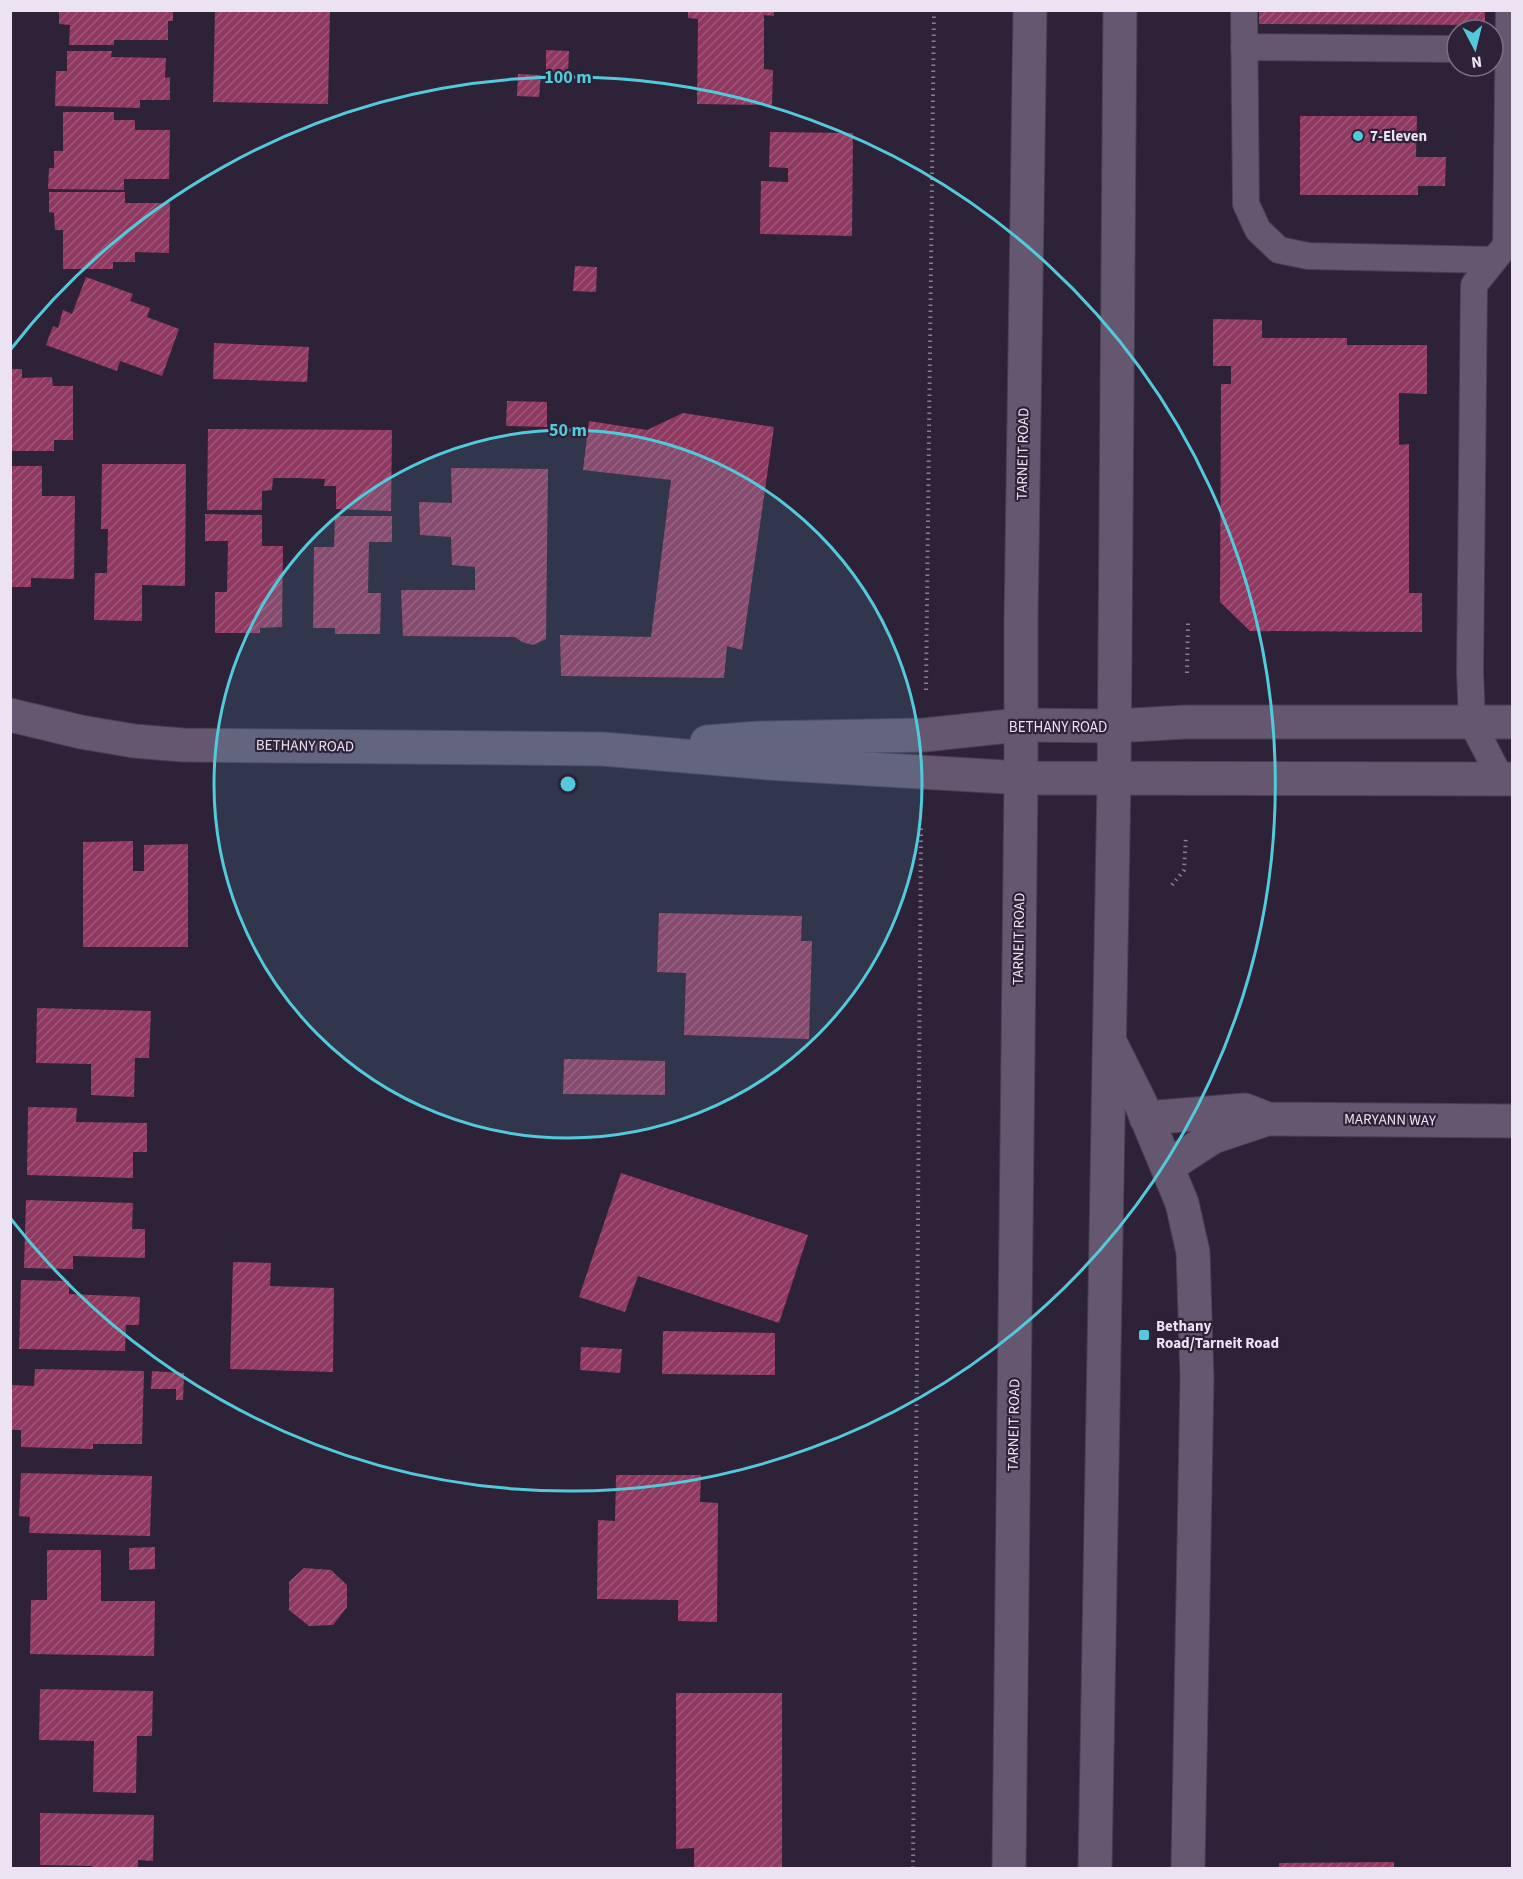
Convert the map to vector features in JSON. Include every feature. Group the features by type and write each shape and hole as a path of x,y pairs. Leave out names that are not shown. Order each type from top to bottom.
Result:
{"street":[{"name":"TARNEIT ROAD","path":"1009,1869 1020,725 1030,10"},
{"path":"1095,1869 1114,778 1120,10"},
{"name":"BETHANY ROAD","path":"12,722 134,741 183,745 603,749 800,766 1021,778 1507,779"},
{"name":"BETHANY ROAD","path":"603,749 759,738 924,735 1020,725 1114,726 1186,722 1512,722"},
{"path":"1110,1042 1146,1118 1182,1203 1193,1252 1197,1378 1188,1869"},
{"name":"MARYANN WAY","path":"1146,1118 1245,1110 1268,1119"},
{"name":"MARYANN WAY","path":"1167,1167 1213,1137 1268,1119 1512,1121"}],"lane":[{"path":"1244,10 1246,204 1258,230 1279,250 1308,256 1504,251"},
{"path":"1505,30 1509,10"},
{"path":"1244,47 1445,49"},
{"path":"1501,78 1504,251 1474,285 1470,671 1472,723 1507,779"}],"path":[{"path":"926,690 934,10"},
{"path":"1187,673 1188,621"},
{"path":"913,1869 921,827"},
{"path":"1172,885 1184,870 1186,836"}],"building":[{"path":"59,10 173,10 173,21 168,21 168,40 114,40 114,45 69,45 70,25 59,24"},
{"path":"215,10 330,10 328,104 213,102"},
{"path":"688,10 774,10 774,16 764,15 764,69 773,70 772,105 697,104 698,19 688,18"},
{"path":"1259,10 1485,10 1485,18 1445,18 1445,25 1259,24"},
{"path":"546,50 569,51 568,73 546,72"},
{"path":"67,51 112,51 111,57 166,58 165,78 170,77 170,100 140,100 140,108 55,106 56,71 67,71"},
{"path":"518,74 541,75 539,97 517,96"},
{"path":"63,112 114,112 114,120 135,120 135,130 170,130 169,179 124,179 124,190 48,189 49,168 54,168 54,151 63,151"},
{"name":"7-Eleven","path":"1300,116 1417,116 1416,157 1446,157 1445,186 1418,186 1418,195 1300,195"},
{"path":"770,132 853,133 852,236 760,234 761,181 788,182 788,168 769,167"},
{"path":"49,192 125,192 125,203 170,203 169,253 135,252 135,262 113,262 113,269 63,269 63,230 55,230 54,213 49,212"},
{"path":"575,266 597,267 596,292 573,291"},
{"path":"86,277 133,294 130,301 150,308 147,317 179,329 162,376 120,361 117,371 46,345 53,326 58,328 63,310 72,314"},
{"path":"1213,319 1262,320 1262,338 1347,338 1347,345 1427,345 1427,394 1399,393 1399,445 1409,444 1409,593 1422,593 1422,632 1250,631 1220,602 1221,384 1231,384 1231,366 1213,366"},
{"path":"214,343 309,347 307,382 213,379"},
{"path":"10,369 22,369 22,378 52,377 53,386 73,386 73,440 54,440 54,451 10,451"},
{"path":"507,401 547,402 547,427 506,426"},
{"path":"683,413 774,427 742,650 727,646 724,678 561,676 560,635 651,637 671,480 583,470 589,421 647,430"},
{"path":"208,429 392,430 391,511 336,509 336,486 324,486 325,479 298,478 273,478 272,490 262,491 262,510 207,510"},
{"path":"102,464 186,464 185,586 142,585 142,621 94,620 95,573 107,573 108,529 101,529"},
{"path":"10,466 42,466 42,496 75,496 74,579 31,578 31,587 10,587"},
{"path":"451,468 548,469 546,639 533,645 515,637 403,636 401,590 475,590 475,567 452,565 451,537 420,535 419,502 452,503"},
{"path":"205,514 262,515 262,546 283,546 282,627 260,628 260,633 215,633 215,592 227,592 228,541 205,541"},
{"path":"335,516 392,516 392,542 369,542 368,593 381,593 380,634 335,634 335,628 313,628 314,547 334,547"},
{"path":"133,841 133,871 144,871 144,845 188,844 188,947 83,947 83,842"},
{"path":"659,913 802,916 801,941 812,941 809,1039 684,1035 686,973 657,972"},
{"path":"37,1008 151,1011 149,1058 135,1058 134,1097 91,1095 91,1064 36,1063"},
{"path":"564,1059 665,1061 665,1095 563,1094"},
{"path":"28,1107 77,1108 76,1122 147,1123 147,1152 133,1152 133,1178 27,1175"},
{"path":"621,1173 808,1235 779,1323 638,1276 625,1312 579,1297"},
{"path":"26,1200 133,1203 132,1229 145,1229 145,1258 73,1256 73,1269 24,1268"},
{"path":"233,1262 271,1263 270,1286 334,1288 333,1372 230,1369"},
{"path":"21,1280 69,1281 69,1294 140,1297 139,1325 126,1325 125,1351 19,1349"},
{"path":"663,1331 775,1333 775,1375 662,1374"},
{"path":"581,1347 622,1349 620,1373 580,1370"},
{"path":"35,1369 144,1371 142,1444 93,1444 93,1449 21,1447 21,1430 11,1430 12,1385 34,1386"},
{"path":"152,1371 184,1373 183,1400 176,1400 176,1389 151,1389"},
{"path":"21,1473 152,1476 150,1536 29,1533 30,1517 19,1516"},
{"path":"616,1475 701,1475 700,1502 718,1503 717,1622 678,1621 678,1600 597,1599 598,1520 615,1521"},
{"path":"155,1547 155,1569 129,1570 129,1548"},
{"path":"47,1550 101,1550 101,1601 155,1601 154,1656 30,1654 31,1600 47,1600"},
{"path":"304,1568 331,1570 347,1585 347,1607 333,1625 309,1626 289,1610 289,1582"},
{"path":"40,1689 153,1691 152,1736 137,1736 136,1793 93,1792 94,1741 39,1740"},
{"path":"676,1693 782,1693 782,1868 694,1868 694,1848 676,1849"},
{"path":"40,1813 154,1815 153,1861 138,1860 138,1868 40,1865"},
{"path":"1394,1862 1394,1868 1279,1868 1279,1863"}],"place":[{"name":"7-Eleven","path":"1358,136"},
{"name":"Bethany Road/Tarneit Road","path":"1144,1335"}]}
